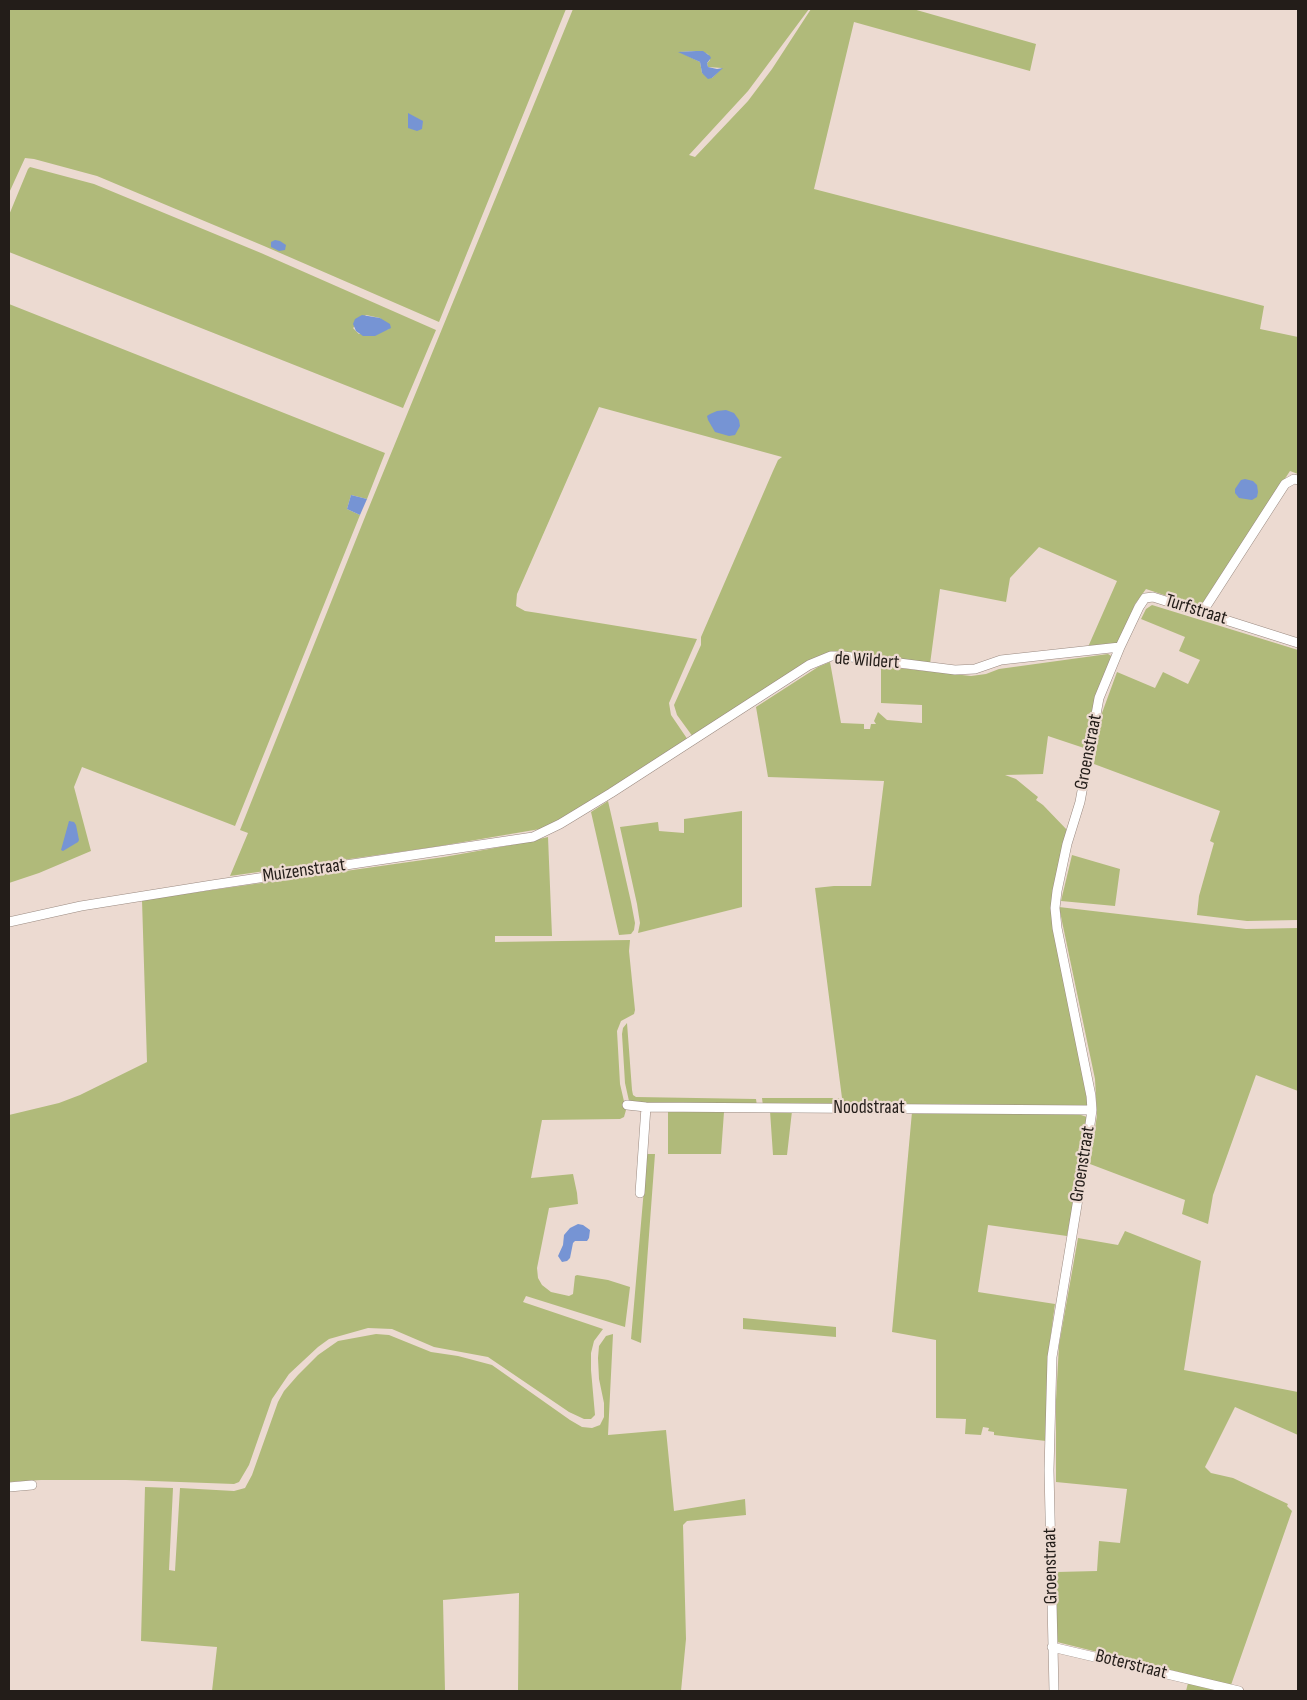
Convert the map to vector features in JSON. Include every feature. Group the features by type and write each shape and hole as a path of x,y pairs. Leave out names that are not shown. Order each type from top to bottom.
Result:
{"street":[{"path":"1203,611 1285,484 1294,479 1298,480"},
{"name":"Turfstraat","path":"1120,647 1139,607 1145,598 1153,597 1203,611 1298,643"},
{"name":"de Wildert","path":"593,804 809,665 831,656 955,670 975,670 1001,660 1120,647"},
{"name":"Groenstraat","path":"1054,1691 1049,1470 1052,1357 1092,1110 1092,1096 1056,928 1056,891 1067,844 1080,802 1100,698 1120,647"},
{"name":"Muizenstraat","path":"9,922 81,906 212,884 533,837 560,824 593,804"},
{"name":"Noodstraat","path":"627,1105 646,1107 1092,1110"},
{"path":"640,1193 646,1107"},
{"path":"9,1486 32,1486"},
{"name":"Boterstraat","path":"1052,1647 1239,1691"}],"green space":[{"path":"9,9 566,9 439,322 97,176 25,158 9,193"},
{"path":"573,9 809,9 748,91 689,155 695,157 748,101 772,69 811,9 913,9 1036,44 1030,71 854,22 814,189 1264,306 1260,329 1298,337 1298,474 1290,471 1200,607 1146,589 1135,604 1120,644 1088,647 1117,581 1039,547 1010,578 1006,602 940,589 930,664 833,653 693,737 677,715 674,705 701,645 701,637 773,471 778,460 782,457 599,407 517,594 516,606 525,611 697,639 669,703 671,715 688,740 555,823 540,829 434,847 230,876 248,833 240,830 367,512","holes":["696,51 708,54 710,60 707,63 708,67 722,68 712,78 702,73 700,62 680,52"]},
{"path":"30,167 94,184 261,253 436,330 403,408 9,252 9,215","holes":["366,315 380,318 389,329 359,334 353,328"]},
{"path":"9,304 385,453 367,499 351,495 347,509 360,515 235,826 82,767 74,787 91,851 39,873 9,883"},
{"path":"1152,605 1298,650 1298,920 1247,921 1197,915 1199,896 1214,843 1210,841 1220,811 1094,764 1102,713 1117,672 1155,688 1163,672 1188,684 1200,660 1179,651 1185,637 1141,619 1146,609"},
{"path":"1108,654 1113,657 1087,749 1048,736 1043,774 1005,775 1016,779 1038,797 1036,800 1068,831 1051,904 1052,920 1087,1090 1087,1107 763,1106 762,1098 842,1098 815,888 871,886 884,781 768,777 756,707 818,667 830,662 841,723 864,724 864,729 870,729 871,724 876,724 874,721 878,712 887,720 922,723 922,705 881,703 881,666 971,676 986,674 999,669"},
{"path":"608,801 635,923 631,934 619,935 591,812"},
{"path":"742,811 742,907 638,933 640,923 637,904 620,827 658,822 659,831 684,833 684,819"},
{"path":"548,837 552,936 495,936 495,942 630,940 629,951 635,1010 634,1014 621,1021 617,1031 620,1084 626,1110 624,1117 620,1119 542,1120 531,1178 573,1174 577,1193 578,1204 549,1208 537,1268 538,1278 542,1285 551,1292 569,1296 573,1294 575,1276 577,1275 608,1280 630,1287 625,1327 526,1296 523,1302 603,1329 594,1341 591,1353 595,1415 591,1419 584,1419 569,1412 488,1357 434,1347 392,1329 368,1328 329,1339 289,1374 272,1399 249,1465 239,1482 234,1484 126,1480 41,1480 9,1482 9,1115 59,1103 80,1095 147,1062 142,900 444,857"},
{"path":"1072,855 1120,869 1115,906 1061,901"},
{"path":"1059,907 1246,929 1298,928 1298,1091 1256,1075 1213,1195 1208,1224 1182,1214 1185,1200 1090,1164 1097,1115 1095,1079"},
{"path":"627,1023 632,1090 633,1095 636,1097 756,1099 757,1106 635,1105 629,1101 625,1083 622,1034 623,1028"},
{"path":"668,1111 724,1112 721,1154 668,1154"},
{"path":"770,1111 792,1111 787,1155 773,1155"},
{"path":"912,1112 1078,1114 1087,1117 1083,1152 1067,1236 988,1225 978,1292 1055,1304 1048,1355 1046,1441 994,1435 994,1432 988,1431 989,1428 983,1427 981,1435 965,1434 966,1419 936,1418 936,1340 892,1332"},
{"path":"647,1154 655,1154 641,1343 631,1339"},
{"path":"1125,1231 1201,1261 1184,1370 1298,1392 1298,1435 1235,1407 1205,1467 1211,1473 1233,1478 1288,1504 1287,1506 1292,1511 1231,1685 1057,1642 1057,1572 1097,1571 1099,1541 1120,1543 1127,1489 1056,1482 1056,1400 1059,1345 1078,1238 1118,1245"},
{"path":"743,1318 836,1327 836,1337 743,1329"},
{"path":"376,1334 389,1335 431,1352 458,1356 492,1365 570,1420 582,1427 592,1428 600,1425 604,1417 604,1403 599,1379 599,1346 606,1336 613,1334 608,1435 666,1430 674,1511 745,1499 746,1515 687,1521 683,1525 686,1639 681,1691 518,1691 519,1593 443,1600 445,1691 212,1691 217,1647 141,1641 145,1487 173,1488 169,1570 175,1571 180,1488 234,1491 245,1488 252,1475 278,1402 284,1391 318,1355 338,1341"},
{"path":"1188,1683 1223,1691 1186,1691"}],"water":[{"path":"703,51 711,58 707,63 708,67 723,68 712,78 708,79 702,73 700,62 678,52"},
{"path":"408,113 423,121 422,129 417,131 408,128"},
{"path":"275,240 286,245 285,250 279,251 271,247 271,242"},
{"path":"362,315 380,318 390,324 391,328 375,336 363,336 356,331 353,324 355,319"},
{"path":"726,410 734,413 739,420 740,426 735,435 729,436 715,432 708,420 707,416 710,414"},
{"path":"1241,480 1253,481 1257,485 1257,497 1252,500 1239,498 1235,493 1235,489"},
{"path":"351,495 367,499 360,515 347,509"},
{"path":"69,821 74,822 76,825 79,840 63,851 61,850"},
{"path":"578,1224 590,1230 589,1238 587,1241 575,1241 570,1258 562,1262 558,1256 563,1245 564,1235 570,1228"}]}
